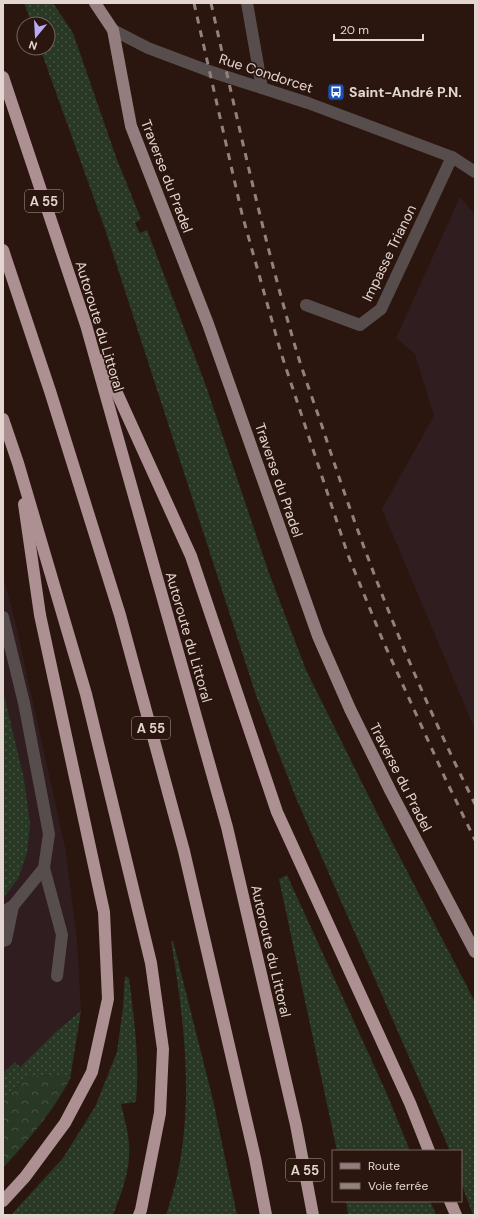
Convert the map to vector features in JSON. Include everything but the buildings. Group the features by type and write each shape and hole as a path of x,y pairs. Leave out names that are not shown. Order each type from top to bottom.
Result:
{"highway":[{"name":"Autoroute du Littoral","path":"3,77 86,325 227,827 296,1125 314,1215"},
{"name":"A 55","path":"3,250 50,391 120,615 178,828 253,1150 266,1215"},
{"path":"86,325 191,556 277,812 410,1103 429,1150"},
{"path":"3,419 18,463 86,694 151,963 163,1049 160,1114 141,1210 138,1215"},
{"path":"3,1201 25,1177 65,1123 92,1072 108,999 104,912 40,615 18,463"},
{"path":"450,1202 456,1215"}],"main road":[{"name":"Traverse du Pradel","path":"95,3 113,30 131,126 208,324 318,636 350,709 390,792 475,952"}],"street":[{"path":"247,3 262,88"},
{"name":"Rue Condorcet","path":"113,30 148,48 308,103 452,157 475,172"},
{"name":"Impasse Trianon","path":"306,305 360,325 381,308 452,157"},
{"path":"3,618 24,703 49,834 44,868 62,935 57,976"},
{"path":"3,941 6,940 8,909 44,868"}],"shaded area":[{"path":"460,197 475,215 475,723 473,725 382,509 434,416 415,354 396,338"},
{"path":"3,576 15,621 65,847 77,940 81,1011 70,1079 47,1075 25,1077 3,1102"}],"green space":[{"path":"24,3 53,3 73,33 116,157 141,219 135,223 140,233 147,230 206,386 269,573 306,670 379,817 475,1002 475,1215 473,1215 462,1185 462,1150 450,1150 296,798 257,698 105,229 43,56 56,56 56,16 29,16"},
{"path":"3,691 24,779 30,824 27,853 18,879 3,898"},
{"path":"287,875 387,1094 410,1150 337,1150 279,879"},
{"path":"171,941 173,941 213,1100 237,1215 166,1215 177,1177 182,1148 186,1088 180,999"},
{"path":"125,976 129,978 137,1055 137,1086 136,1102 121,1104 126,1124 129,1162 123,1189 113,1215 11,1215 63,1158 95,1107 117,1052 123,1007"},
{"path":"81,1011 70,1079 47,1075 25,1077 3,1102 3,1073 15,1062 20,1067 58,1030"},
{"path":"47,1075 70,1079 48,1114 3,1168 3,1102 25,1077"},
{"path":"346,1202 430,1202 436,1215 348,1215"}],"railway":[{"path":"194,3 242,214 281,353 348,555 383,641 445,778 475,840"},
{"path":"211,3 261,218 283,304 301,366 355,523 391,618 431,712 475,804"}],"place":[{"name":"Saint-André P.N.","path":"336,92"}]}
